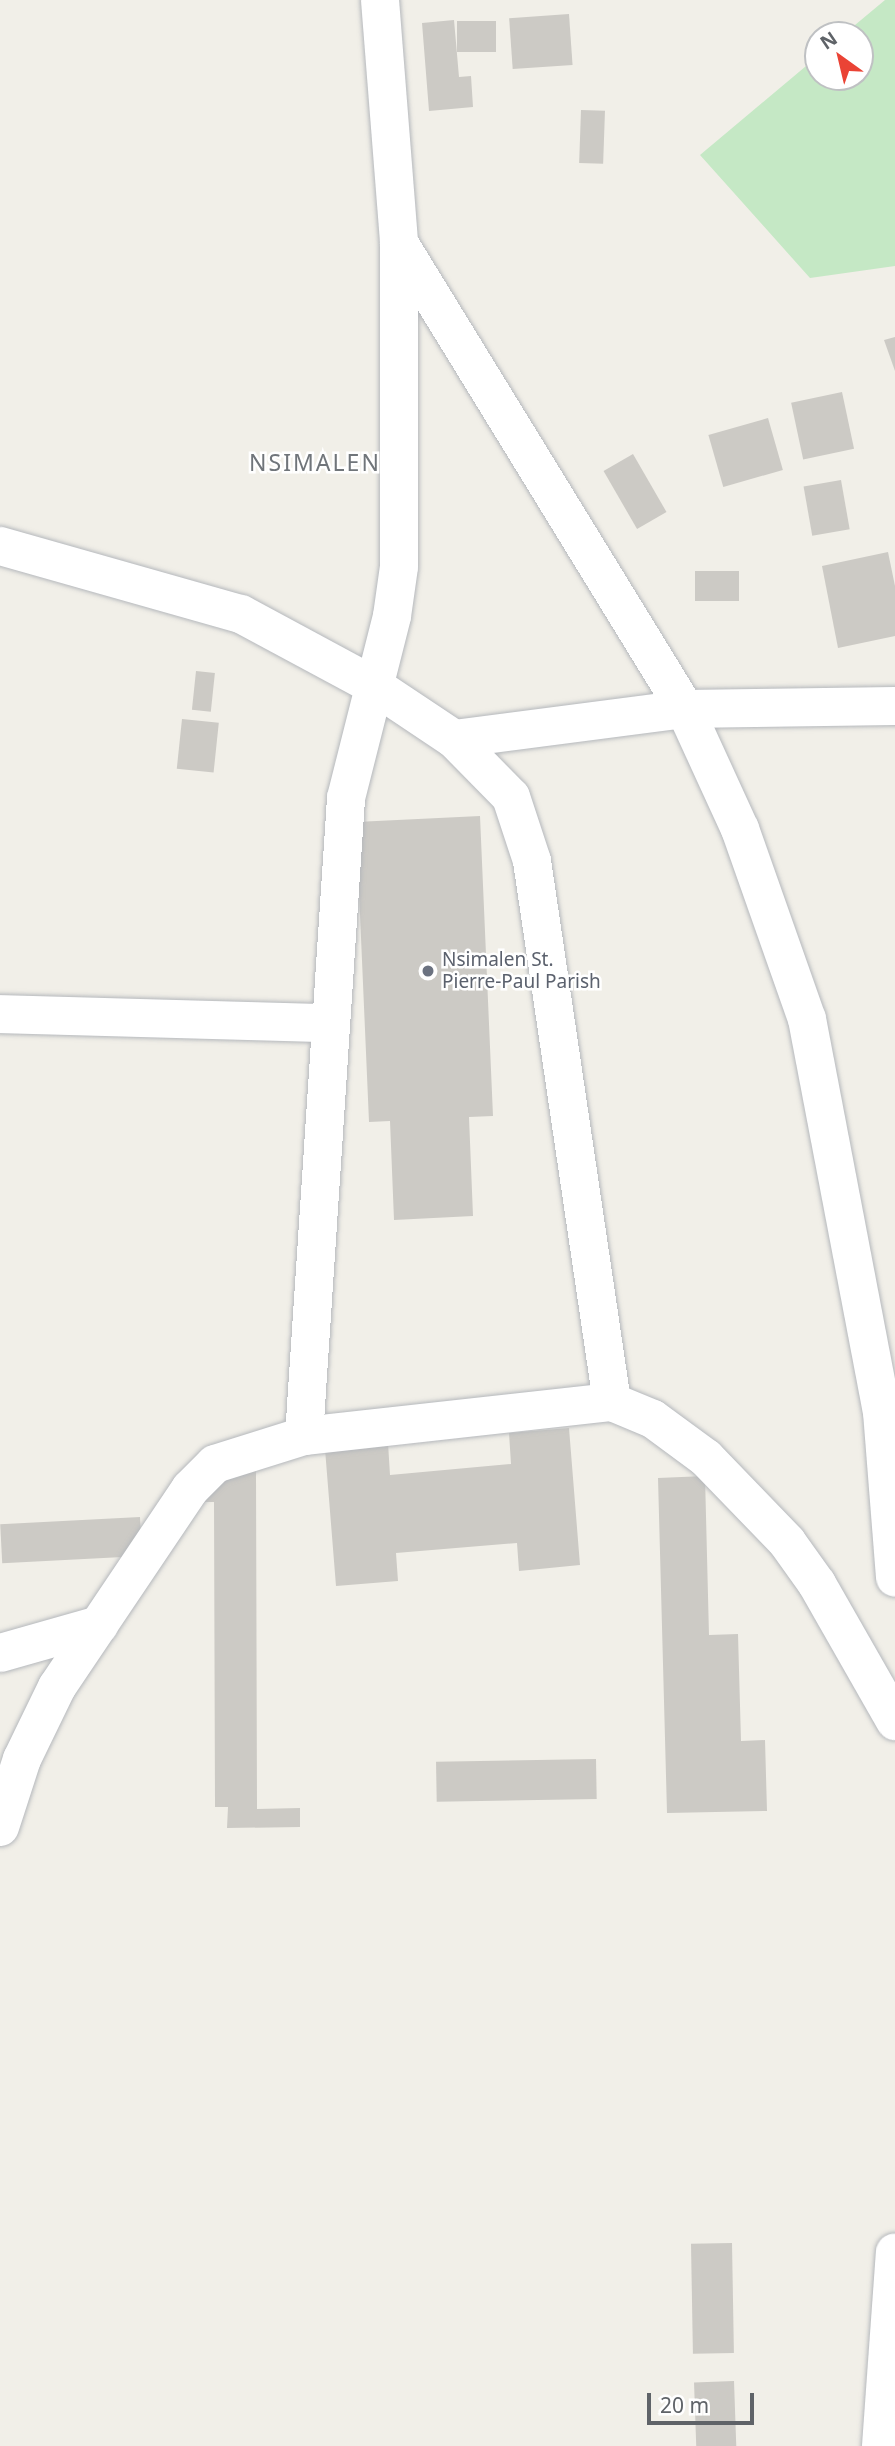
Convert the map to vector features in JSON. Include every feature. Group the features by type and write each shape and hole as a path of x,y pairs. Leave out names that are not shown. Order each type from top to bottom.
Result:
{"street":[{"path":"304,1436 328,1023 346,798 392,616 399,567 399,243 380,0"},
{"path":"399,243 685,709 740,829 807,1020 882,1412 895,1577"},
{"path":"0,546 241,614 373,685 454,739 510,797 532,861 612,1402"},
{"path":"454,739 685,709 895,706"},
{"path":"0,1014 328,1023"},
{"path":"0,1827 22,1759 51,1699 190,1489 215,1464 304,1436 612,1402 653,1419 706,1458 787,1542 817,1584 895,1721"},
{"path":"0,1653 99,1625"},
{"path":"881,2446 895,2253"}],"green space":[{"path":"885,0 895,0 895,266 810,278 700,155 804,68 804,91 874,91 874,21 860,21"}],"building":[{"path":"569,14 573,65 513,69 509,18"},
{"path":"454,20 459,77 471,76 473,107 429,111 422,23"},
{"path":"457,21 496,21 496,52 457,52"},
{"path":"581,110 605,111 603,164 579,163"},
{"path":"895,337 895,371 884,340"},
{"path":"842,392 854,449 803,460 791,403"},
{"path":"768,418 783,470 723,487 708,435"},
{"path":"633,454 666,512 637,529 604,471"},
{"path":"841,480 850,529 812,536 804,487"},
{"path":"888,552 895,586 895,636 838,648 822,566"},
{"path":"695,571 739,571 739,601 695,601"},
{"path":"196,671 215,673 211,712 192,710"},
{"path":"182,719 219,723 214,773 177,769"},
{"path":"480,816 493,1116 469,1117 473,1216 394,1220 390,1121 369,1122 356,822"},
{"path":"569,1428 580,1565 519,1571 517,1543 396,1553 398,1581 336,1586 325,1449 388,1443 390,1475 511,1464 509,1433"},
{"path":"256,1471 257,1809 300,1808 300,1827 227,1828 228,1807 215,1807 214,1502 200,1502 220,1473"},
{"path":"705,1476 709,1635 738,1634 741,1741 765,1740 767,1811 667,1813 658,1478"},
{"path":"140,1517 142,1556 2,1563 0,1524"},
{"path":"596,1759 597,1799 437,1802 436,1762"},
{"path":"732,2243 734,2353 693,2354 691,2244"},
{"path":"734,2381 736,2446 696,2446 694,2382"}],"place":[{"name":"Nsimalen St. Pierre-Paul Parish","path":"428,971"}],"district":[{"name":"NSIMALEN","path":"315,462"}]}
